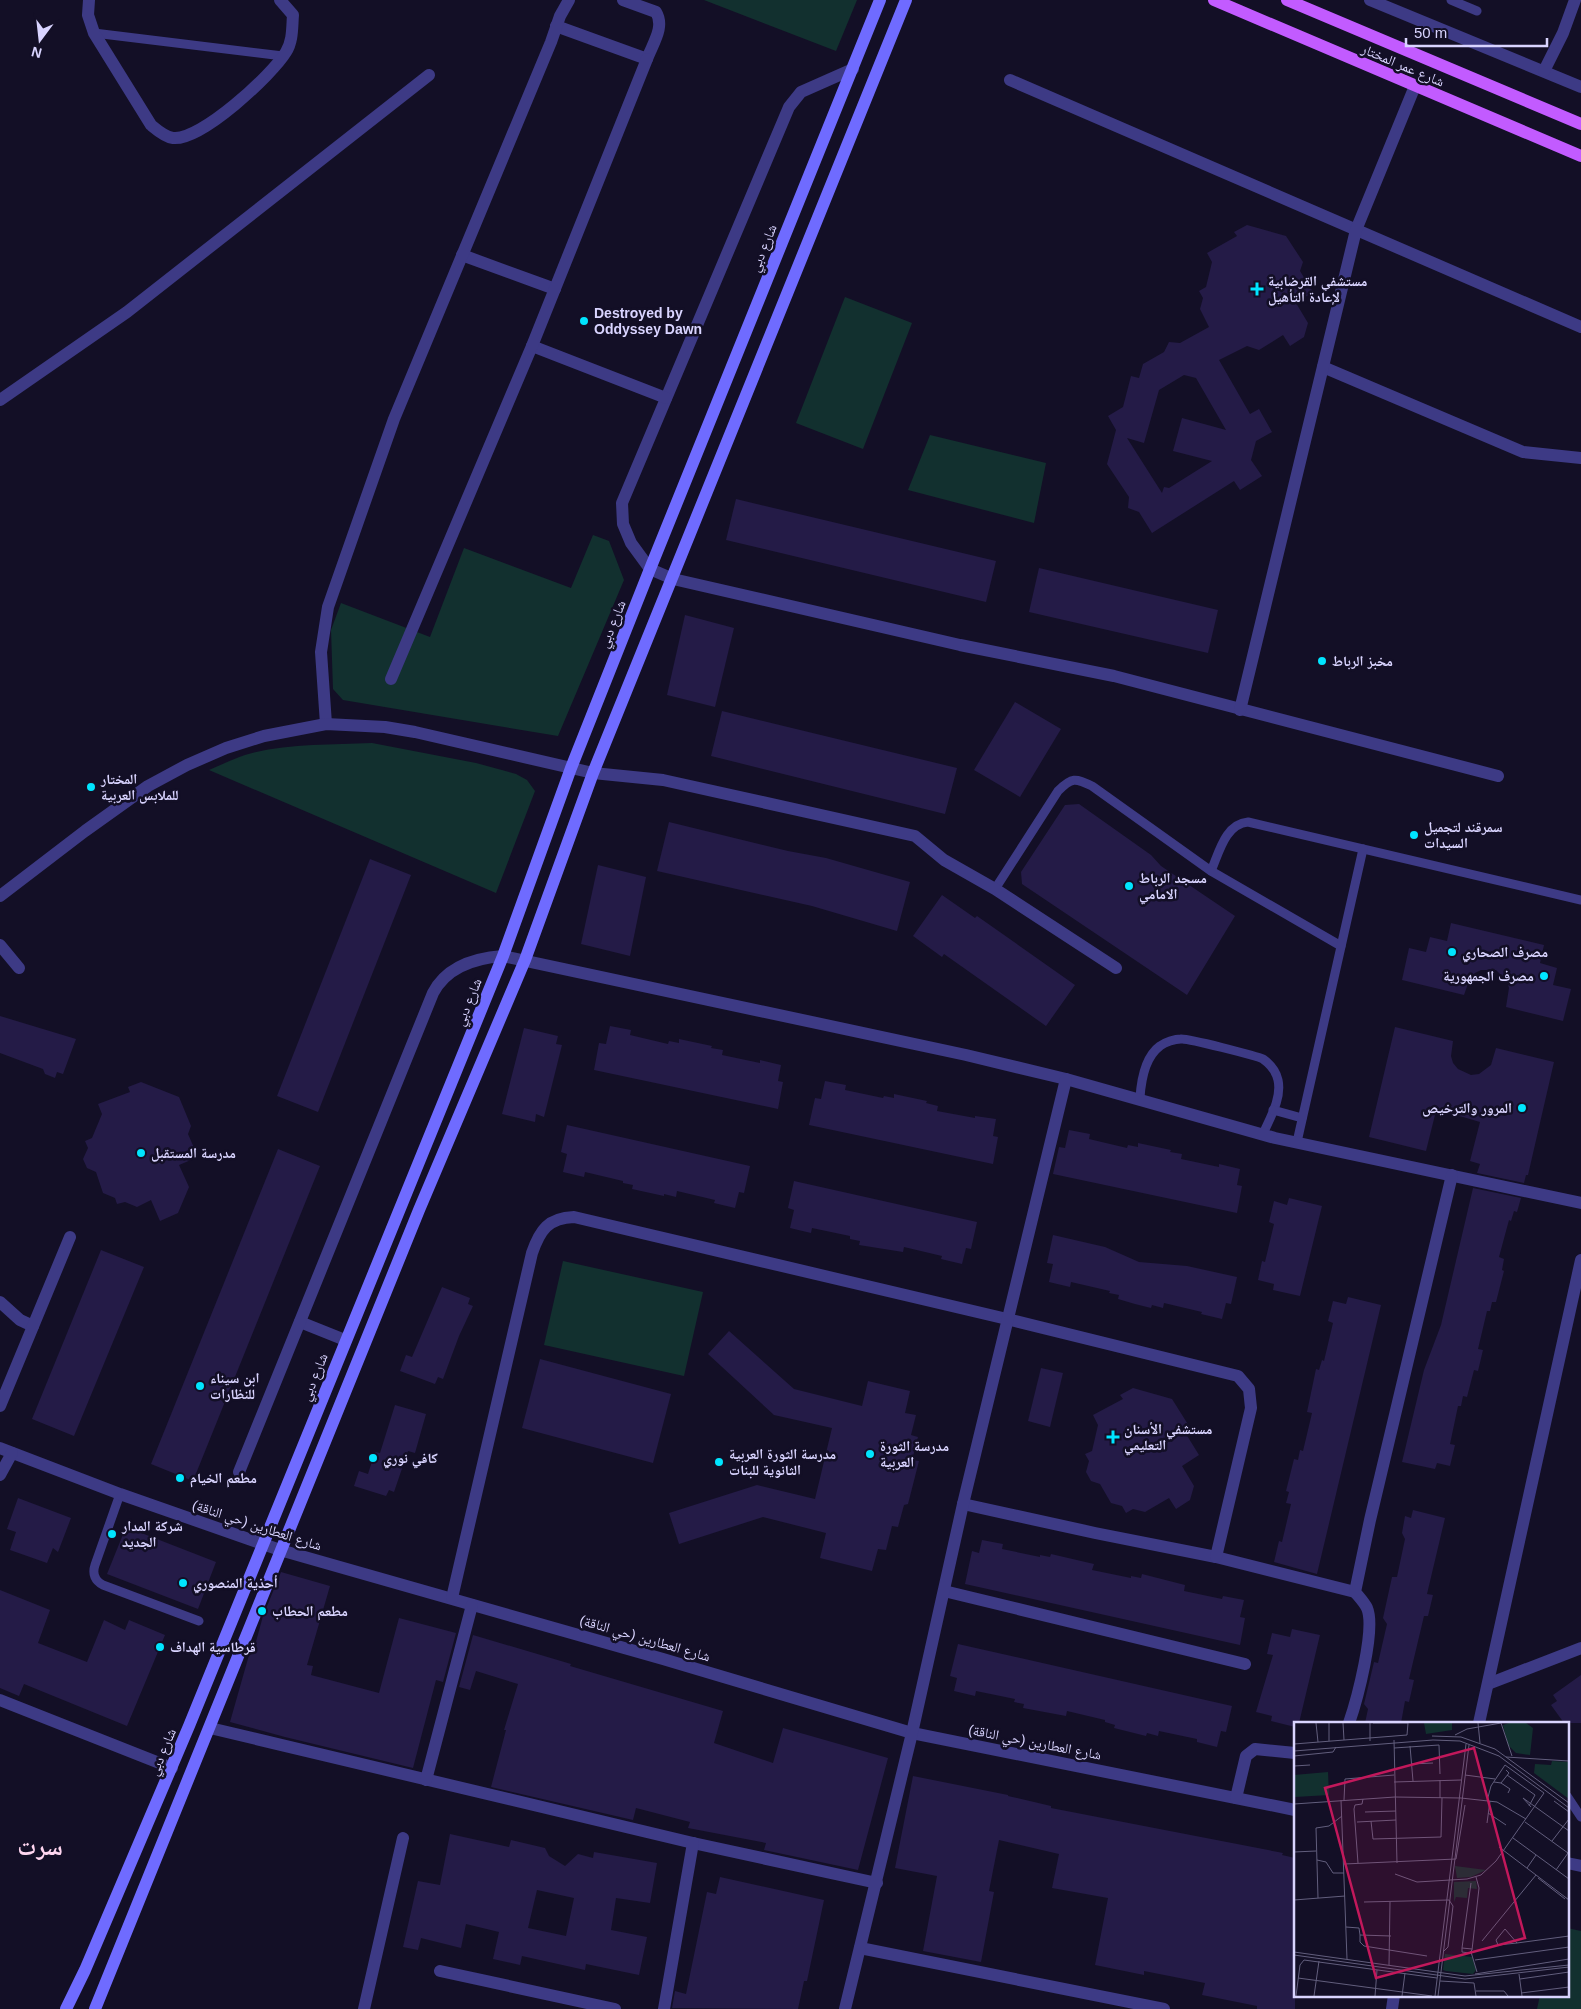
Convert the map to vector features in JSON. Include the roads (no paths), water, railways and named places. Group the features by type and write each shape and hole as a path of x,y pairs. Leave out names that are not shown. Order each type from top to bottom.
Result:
{"main road":[{"name":"شارع عمر المختار","path":"1214,0 1581,156"},
{"path":"1287,0 1581,124"}],"street":[{"path":"89,0 88,15 94,33 151,125 161,134 172,138 183,138 210,124 269,75 287,51 292,35 293,15 280,0"},
{"path":"326,724 321,652 328,608 394,419 568,0"},
{"path":"391,679 532,346 660,25 660,19 656,12 623,0"},
{"name":"شارع دبي","path":"66,2009 86,1970 172,1768 503,956 571,768 880,0"},
{"path":"95,2009 419,1210 525,960 593,773 906,0"},
{"path":"1370,0 1581,86"},
{"path":"1544,71 1563,33 1575,0"},
{"path":"556,26 647,59"},
{"path":"853,69 801,92 789,107 622,503 623,524 631,542 650,569 673,578 950,643 1114,676 1498,776"},
{"path":"0,400 126,312 429,75"},
{"path":"1010,80 1581,327"},
{"path":"1240,710 1356,230 1414,86"},
{"path":"462,255 555,289"},
{"path":"532,346 666,398"},
{"path":"1323,367 1524,452 1581,458"},
{"path":"0,896 140,792 187,765 226,748 264,736 326,724 385,727 415,732 593,773 663,780 915,836 944,860 996,889 1116,968"},
{"path":"0,945 19,968"},
{"path":"239,1472 438,984 444,976 464,964 477,960 503,956 525,960 1066,1078 1263,1134 1581,1203"},
{"path":"845,2009 877,1883 963,1504 1066,1078"},
{"path":"1355,1592 1452,1175"},
{"path":"452,1598 532,1253 541,1232 550,1223 561,1217 574,1217 1007,1319 1238,1376 1249,1389 1251,1408 1216,1557"},
{"path":"0,1406 70,1237"},
{"path":"1479,1722 1581,1260"},
{"path":"0,1302 20,1320 33,1326"},
{"path":"300,1322 345,1340"},
{"name":"شارع العطارين (حي الناقة)","path":"0,1448 120,1494 280,1550 663,1659 912,1733 1294,1810"},
{"path":"0,1476 12,1453"},
{"path":"963,1504 1095,1534 1216,1557 1355,1592 1367,1608 1371,1628 1349,1722"},
{"path":"944,1591 1245,1664"},
{"path":"426,1780 472,1605"},
{"path":"1488,1684 1581,1648"},
{"path":"0,1700 172,1768"},
{"path":"210,1728 693,1843 877,1883"},
{"path":"1236,1798 1246,1756 1255,1749 1294,1753"},
{"path":"364,2009 403,1838"},
{"path":"664,2009 693,1843"},
{"path":"1568,1863 1581,1866"},
{"path":"860,1948 1164,2009"},
{"path":"440,1970 615,2009"},
{"path":"1392,2009 1394,1996"}],"lane":[{"path":"1451,0 1477,11"},
{"path":"94,33 283,56"},
{"path":"996,889 1058,791 1068,781 1078,779 1092,786 1211,871 1340,946"},
{"path":"1211,871 1227,835 1241,823 1248,822 1581,900"},
{"path":"1297,1142 1363,849"},
{"path":"1140,1098 1143,1078 1154,1052 1160,1046 1183,1038 1262,1059 1274,1068 1278,1080 1278,1095 1263,1134"},
{"path":"1273,1110 1302,1118"},
{"path":"120,1494 94,1564 93,1569 96,1579 103,1585 199,1621"},
{"path":"1568,1798 1581,1817"}],"place":[{"name":"مستشفي القرضابية لإعادة التأهيل","path":"1257,289"},
{"name":"Destroyed by Oddyssey Dawn","path":"584,321"},
{"name":"مخبز الرباط","path":"1322,661"},
{"name":"المختار للملابس العربية","path":"91,787"},
{"name":"سمرقند لتجميل السيدات","path":"1414,835"},
{"name":"مسجد الرباط الامامي","path":"1129,886"},
{"name":"مصرف الصحاري","path":"1452,952"},
{"name":"مصرف الجمهورية","path":"1544,976"},
{"name":"المرور والترخيص","path":"1522,1108"},
{"name":"مدرسة المستقبل","path":"141,1153"},
{"name":"ابن سيناء للنظارات","path":"200,1386"},
{"name":"مستشفي الأسنان التعليمي","path":"1113,1437"},
{"name":"مدرسة الثورة العربية","path":"870,1454"},
{"name":"كافي نوري","path":"373,1458"},
{"name":"مدرسة الثورة العربية الثانوية للبنات","path":"719,1462"},
{"name":"مطعم الخيام","path":"180,1478"},
{"name":"شركة المدار الجديد","path":"112,1534"},
{"name":"أحذية المنصوري","path":"183,1583"},
{"name":"مطعم الحطاب","path":"262,1611"},
{"name":"قرطاسية الهداف","path":"160,1647"}],"district":[{"name":"سرت","path":"40,1846"}]}
